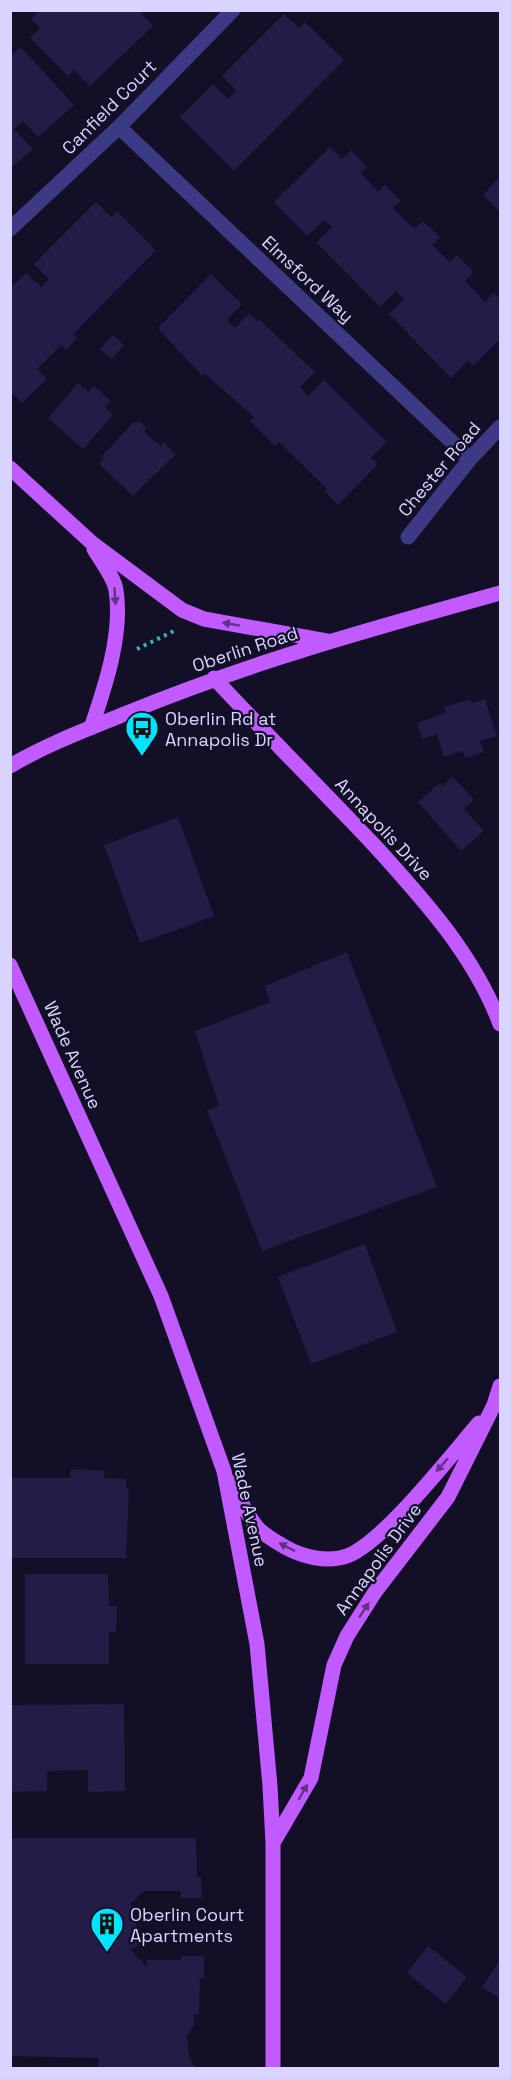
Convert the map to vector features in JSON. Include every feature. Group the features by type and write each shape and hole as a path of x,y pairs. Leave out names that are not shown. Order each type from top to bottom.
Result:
{"main road":[{"path":"10,468 92,543 163,597 204,619 330,642"},
{"path":"91,728 101,697 116,628 116,589 92,543"},
{"name":"Oberlin Road","path":"16,762 91,728 214,678 501,593"},
{"name":"Annapolis Drive","path":"214,678 416,891 475,971 501,1024"},
{"name":"Wade Avenue","path":"10,965 160,1296 224,1471 257,1644 273,1843 273,2068"},
{"name":"Annapolis Drive","path":"273,1843 311,1778 334,1665 347,1636 375,1592 448,1497 494,1405 501,1386"},
{"name":"Annapolis Drive","path":"224,1471 256,1527 273,1540 291,1550 318,1558 347,1556 376,1535 416,1496 494,1405"}],"street":[{"name":"Canfield Court","path":"10,229 119,127 233,10"},
{"name":"Elmsford Way","path":"119,127 470,459"},
{"name":"Chester Road","path":"408,537 470,459 501,427"}],"path":[{"path":"128,654 176,630"}],"building":[{"path":"39,10 138,10 153,26 90,86 74,70 68,76 30,38 40,28 31,19"},
{"path":"284,14 299,28 305,22 344,60 234,171 180,117 213,84 228,99 236,90 222,76"},
{"path":"21,47 74,105 38,137 23,121 14,129 33,149 10,169 10,56"},
{"path":"330,147 342,159 351,150 367,167 361,173 378,192 385,185 401,201 393,208 414,229 423,221 440,237 432,245 450,262 457,255 474,272 465,281 485,302 494,292 500,299 500,339 473,366 468,361 451,378 389,314 404,299 396,291 380,307 316,242 332,227 324,220 307,236 274,202"},
{"path":"500,176 500,212 483,195"},
{"path":"96,202 111,217 117,211 156,250 73,334 77,338 66,350 61,345 37,369 47,379 22,403 13,394 10,396 10,288 26,273 41,287 49,279 34,264"},
{"path":"211,274 242,304 227,320 235,328 249,313 258,321 259,319 315,372 300,387 308,396 324,380 387,442 371,458 378,464 338,505 324,491 327,489 279,442 275,446 250,421 254,417 204,373 202,376 158,328"},
{"path":"113,335 124,345 112,359 100,349"},
{"path":"78,383 88,392 94,386 111,401 105,407 113,415 83,449 48,418"},
{"path":"139,421 147,429 144,431 160,446 163,442 176,454 133,496 99,464 104,458 102,456 134,422"},
{"path":"470,699 471,703 485,699 497,736 480,741 484,752 465,758 463,751 444,757 437,734 422,739 417,723 446,713 444,707"},
{"path":"453,777 474,800 464,809 484,831 461,851 418,802 440,783 442,786"},
{"path":"178,817 214,916 140,943 104,845"},
{"path":"347,952 437,1187 262,1251 207,1110 219,1106 195,1031 270,1002 265,986"},
{"path":"365,1244 397,1332 311,1364 278,1277"},
{"path":"71,1469 105,1471 104,1478 126,1479 126,1488 129,1489 126,1558 10,1558 10,1478 70,1478"},
{"path":"25,1574 108,1574 109,1606 117,1606 116,1632 109,1632 109,1664 25,1664"},
{"path":"124,1704 125,1791 88,1792 88,1770 47,1771 47,1791 10,1792 10,1705"},
{"name":"Oberlin Court Apartments","path":"10,1838 196,1838 197,1877 201,1877 202,1898 180,1898 181,1891 144,1891 130,1904 135,1909 137,1946 130,1950 147,1967 147,1960 181,1960 181,1956 204,1956 204,1978 200,1978 199,2015 194,2014 194,2025 187,2036 189,2057 195,2068 98,2068 99,2058 10,2056"},
{"path":"428,1946 467,1977 446,2004 407,1973"},
{"path":"500,1960 500,1999 482,1987"}],"place":[{"name":"Oberlin Rd at Annapolis Dr","path":"142,757"},
{"name":"Oberlin Court Apartments","path":"107,1953"}]}
